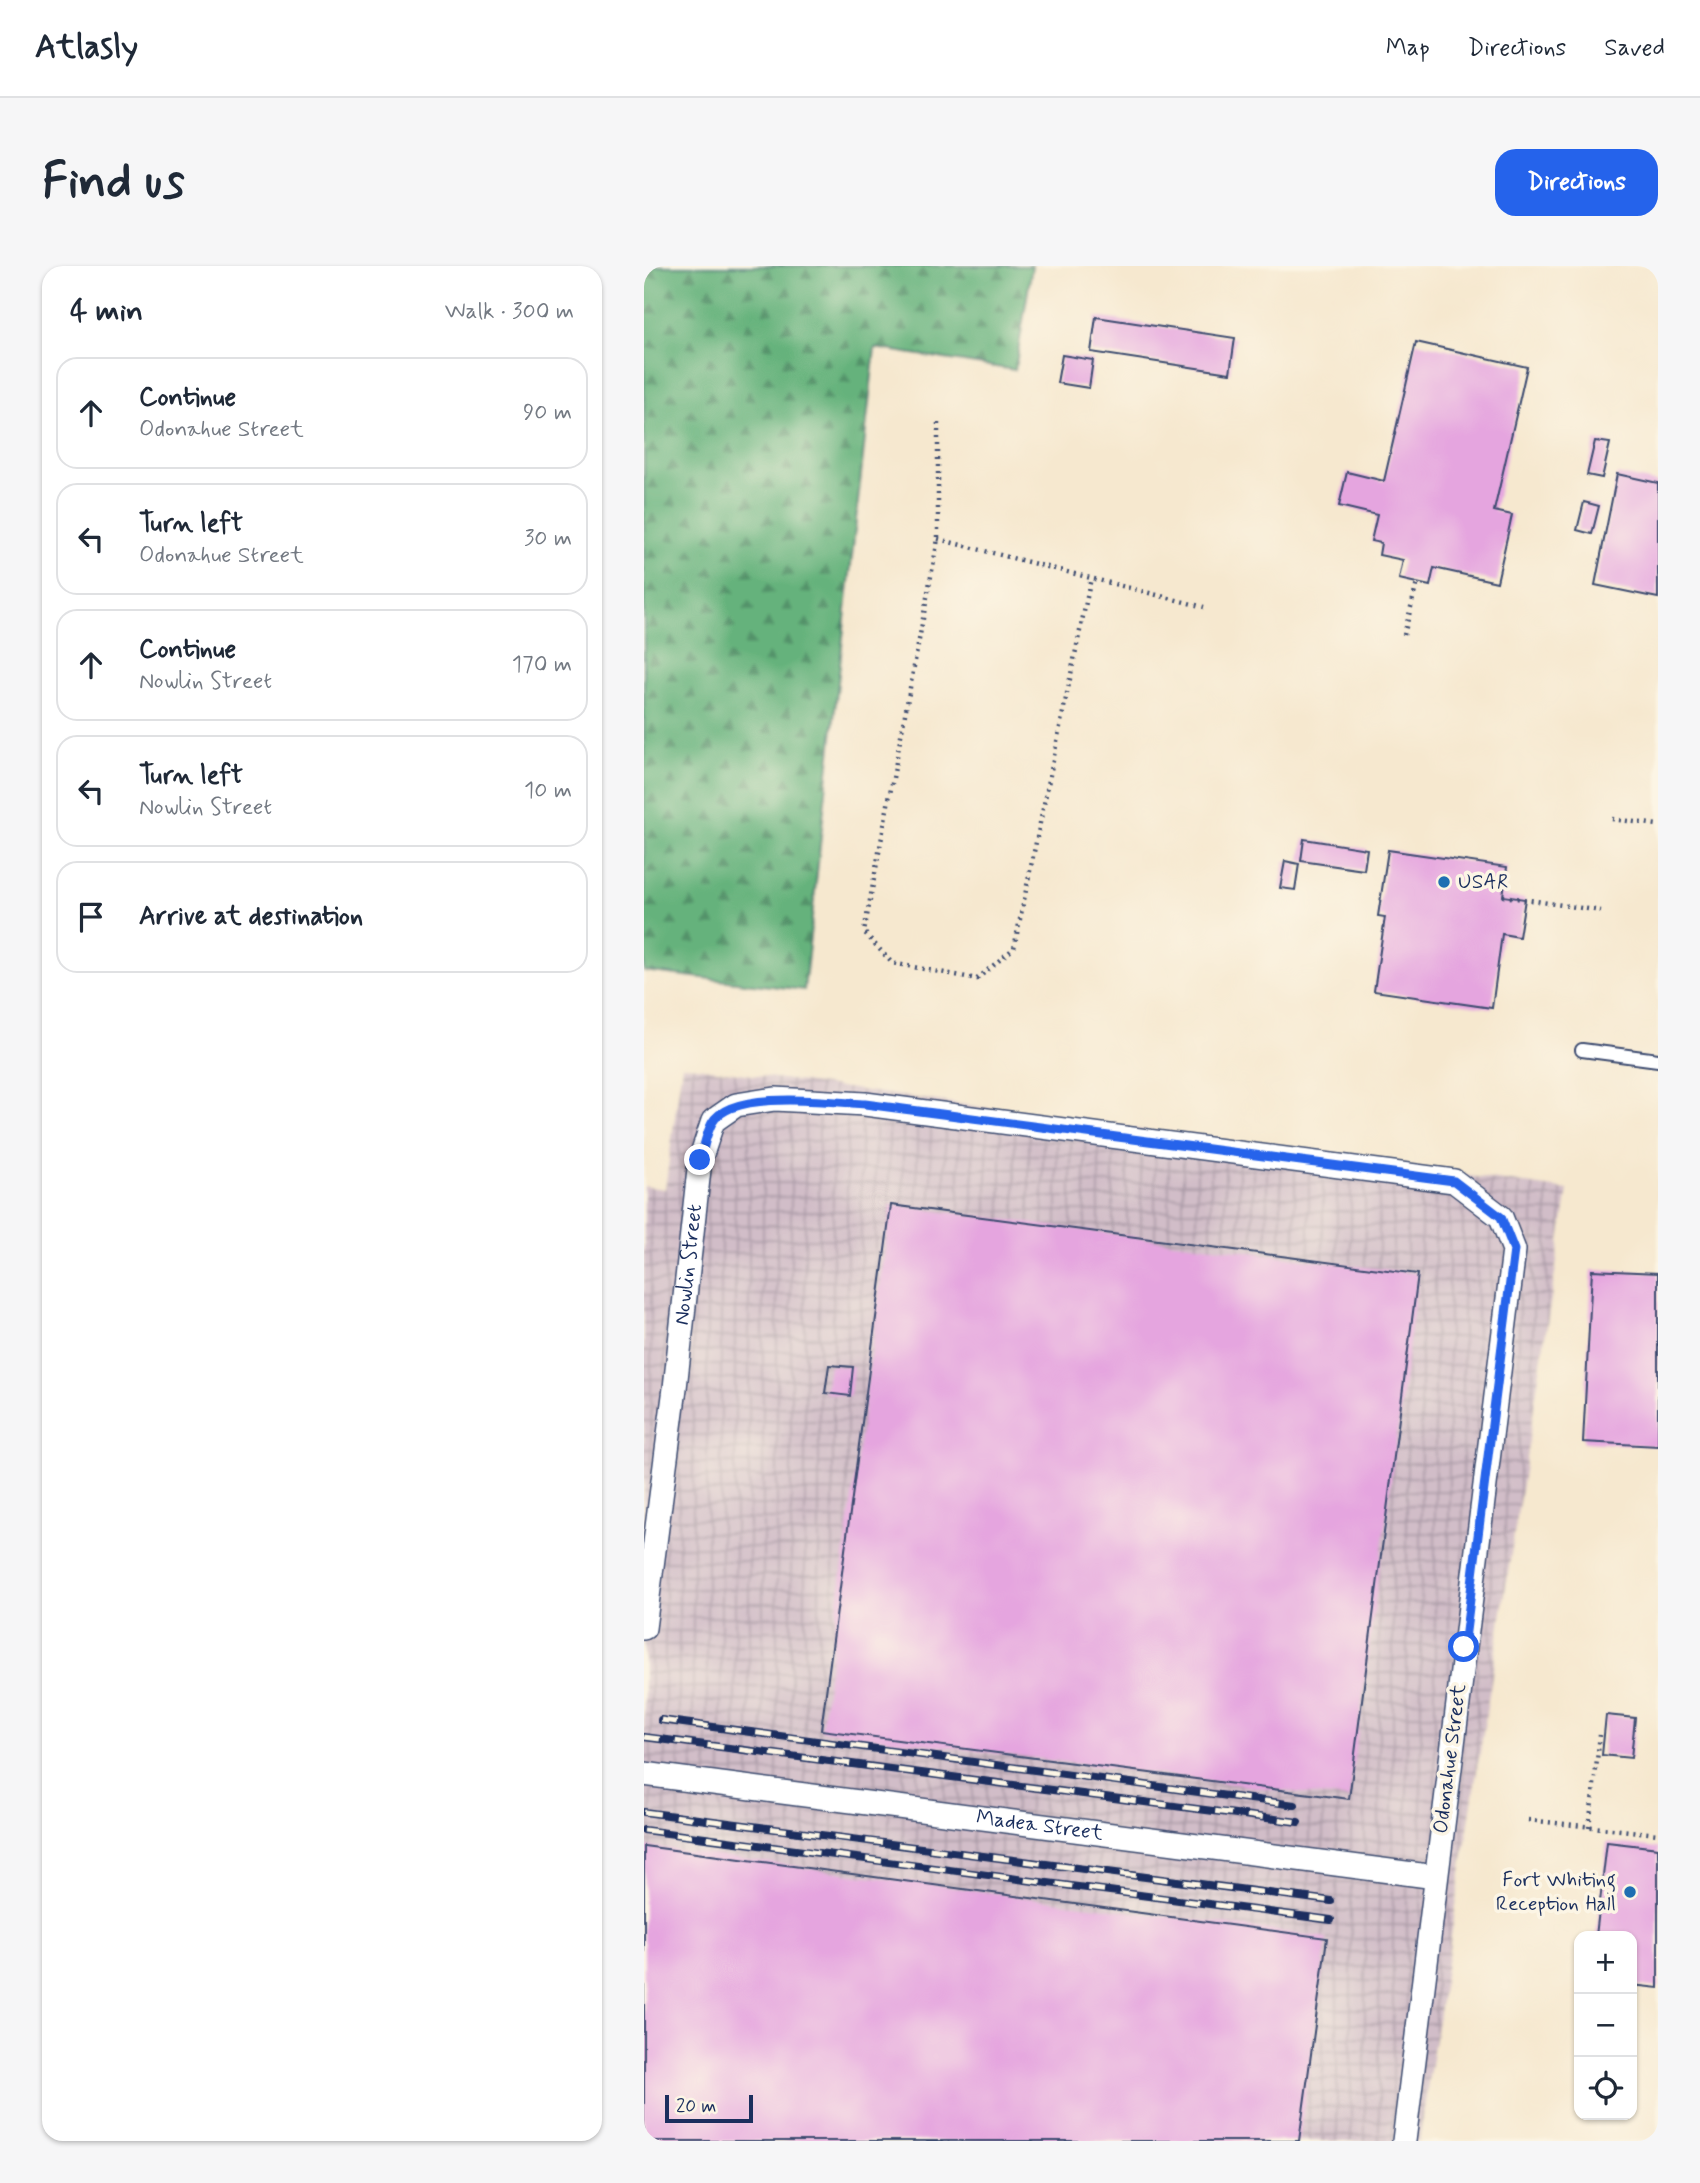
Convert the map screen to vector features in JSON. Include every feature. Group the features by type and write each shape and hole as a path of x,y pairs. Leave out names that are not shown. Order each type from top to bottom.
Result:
{"street":[{"name":"Nowlin Street","path":"644,1628 675,1388 700,1160 713,1121 736,1105 775,1099 865,1104 1426,1178"},
{"name":"Odonahue Street","path":"1404,2141 1514,1250 1501,1217 1454,1181 1426,1178"},
{"name":"Madea Street","path":"644,1774 1436,1877"}],"lane":[{"path":"1582,1050 1658,1060"}],"path":[{"path":"938,423 938,539 864,932 892,963 977,979 1014,948 1091,579"},
{"path":"938,539 1204,607"},
{"path":"1404,635 1417,583"},
{"path":"1612,819 1658,825"},
{"path":"1503,896 1601,911"},
{"path":"1589,1827 1600,1735"},
{"path":"1528,1820 1658,1834"}],"shaded area":[{"path":"682,1065 1568,1190 1419,2141 644,2141 644,1186 665,1189"}],"green space":[{"path":"644,266 1032,266 1015,370 875,348 804,990 644,971"}],"building":[{"path":"1096,317 1235,338 1230,373 1091,352"},
{"path":"1416,342 1527,367 1494,511 1512,515 1497,582 1434,568 1430,586 1399,579 1403,560 1379,555 1381,543 1371,541 1377,515 1339,506 1347,472 1384,481"},
{"path":"1062,355 1093,360 1089,388 1057,383"},
{"path":"1595,441 1610,443 1602,478 1587,475"},
{"path":"1617,474 1658,483 1658,598 1595,585"},
{"path":"1584,502 1599,506 1592,534 1577,530"},
{"path":"1304,839 1367,849 1364,870 1301,861"},
{"path":"1388,850 1507,867 1503,896 1525,899 1519,937 1502,934 1492,1008 1374,991 1385,917 1378,916"},
{"path":"1285,861 1299,864 1295,890 1280,888"},
{"path":"891,1205 1418,1274 1349,1799 821,1730"},
{"path":"1592,1270 1658,1273 1658,1446 1583,1442"},
{"path":"829,1365 853,1367 850,1396 825,1393"},
{"path":"1606,1715 1635,1718 1631,1758 1602,1755"},
{"name":"Fort Whiting Reception Hall","path":"1607,1842 1658,1848 1658,1988 1637,1986 1637,1931 1597,1931"},
{"path":"644,1846 1327,1938 1299,2141 644,2141"}],"railway":[{"path":"661,1720 1295,1805"},
{"path":"644,1737 1298,1822"},
{"path":"644,1812 1331,1901"},
{"path":"644,1830 1331,1920"}],"place":[{"name":"USAR","path":"1444,882"},
{"name":"Fort Whiting Reception Hall","path":"1630,1892"}],"route":[{"path":"700,1160 713,1121 736,1105 775,1099 865,1104 1454,1181 1501,1217 1514,1250 1464,1647"}]}
